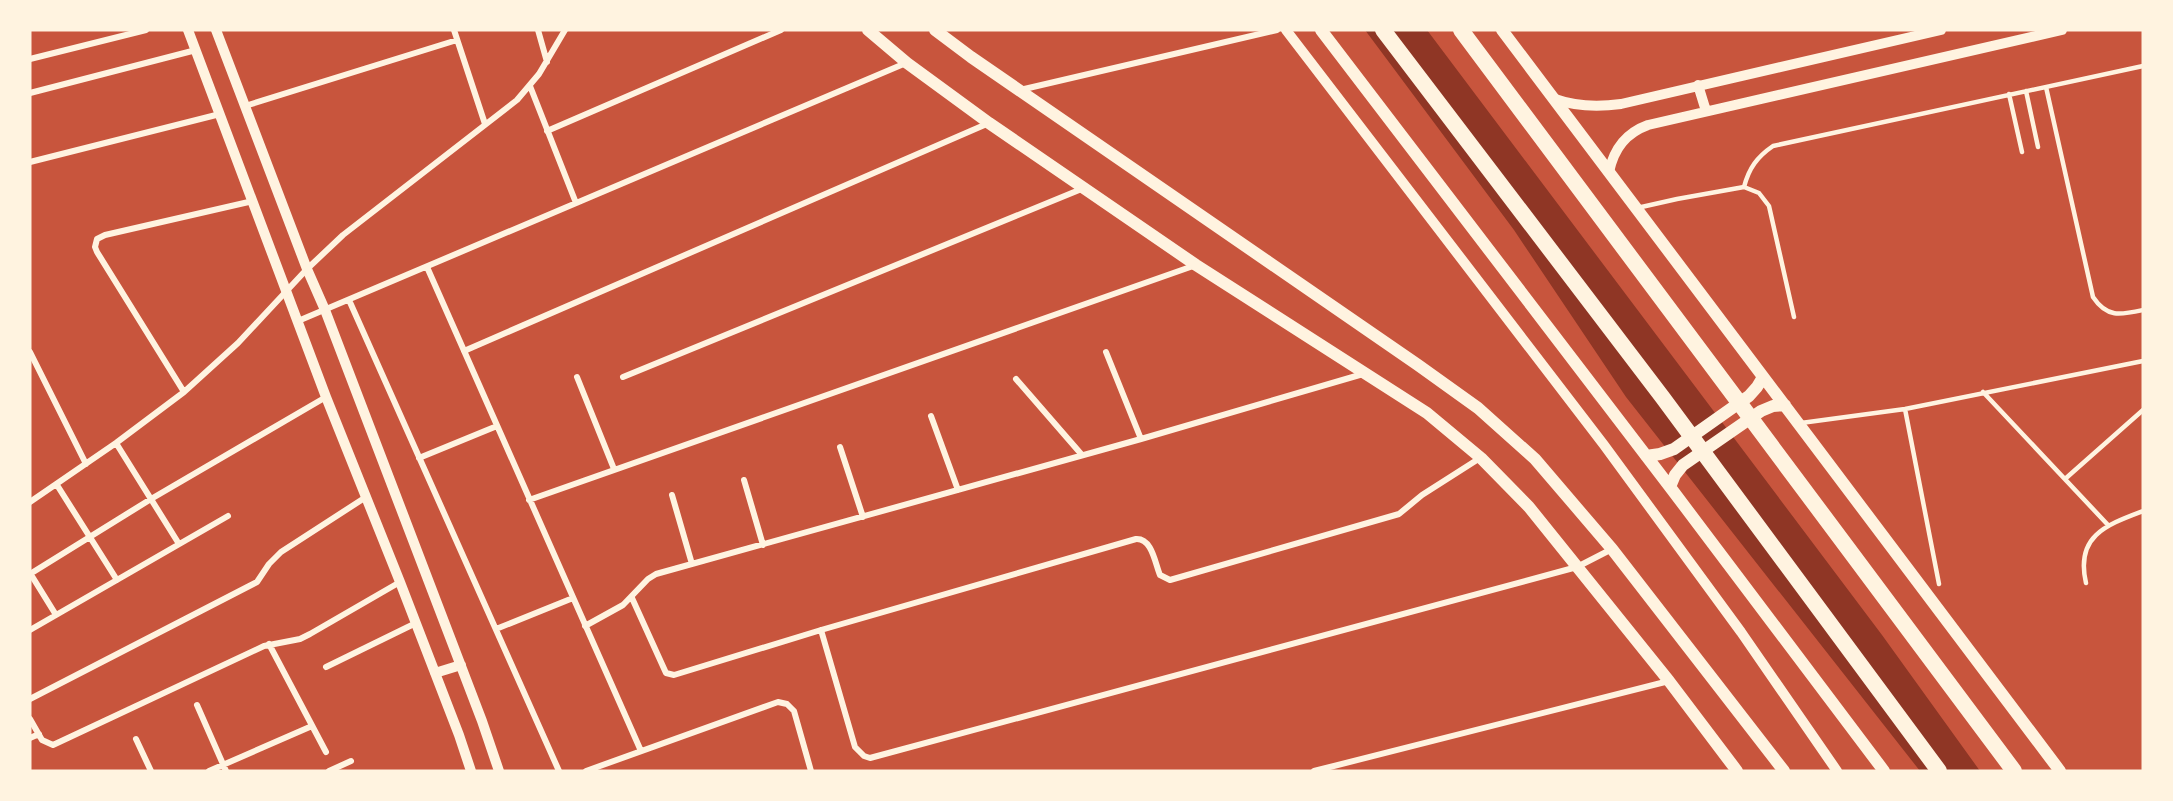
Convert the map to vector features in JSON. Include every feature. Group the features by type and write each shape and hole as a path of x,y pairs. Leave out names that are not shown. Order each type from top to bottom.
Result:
{"highway":[{"path":"1383,30 1663,398 1939,771"},
{"path":"1461,30 2014,771"}],"main road":[{"path":"868,30 907,63 989,123 1196,265 1427,413 1481,458 1529,507 1669,681 1737,771"},
{"path":"935,30 1478,408 1535,459 1612,549 1784,771"},
{"path":"1321,30 1670,487 1878,769"},
{"path":"1502,30 2060,771"},
{"path":"1646,456 1674,449 1754,392 1763,377"},
{"path":"1670,487 1675,475 1683,465 1761,411 1773,406 1785,405"}],"street":[{"path":"30,59 146,30"},
{"path":"188,30 326,397 416,623 471,771"},
{"path":"216,30 306,269 325,310 499,771"},
{"path":"454,30 485,124"},
{"path":"538,30 547,62"},
{"path":"30,502 116,443 184,392 238,344 306,269 343,235 517,100 547,62 565,30"},
{"path":"547,131 781,30"},
{"path":"1019,90 1277,30"},
{"path":"1286,30 1604,445 1741,632 1837,771"},
{"path":"1555,99 1576,105 1621,104 1941,30"},
{"path":"1610,172 1611,161 1622,142 1638,129 1706,111 2062,30"},
{"path":"245,106 457,40"},
{"path":"30,93 196,50"},
{"path":"298,321 907,63"},
{"path":"1698,85 1706,111"},
{"path":"530,86 576,204"},
{"path":"30,162 220,114"},
{"path":"464,351 989,123"},
{"path":"623,377 1084,188"},
{"path":"184,392 97,252 95,243 97,239 105,236 253,201"},
{"path":"529,500 1196,265"},
{"path":"427,267 640,751"},
{"path":"349,300 559,771"},
{"path":"30,352 86,464"},
{"path":"1106,352 1141,439"},
{"path":"585,626 623,605 656,574 1141,439 1367,373"},
{"path":"577,377 614,469"},
{"path":"1016,379 1082,455"},
{"path":"56,615 30,573 326,397"},
{"path":"931,416 958,490"},
{"path":"419,458 497,426"},
{"path":"116,443 179,544"},
{"path":"840,447 863,517"},
{"path":"632,598 666,673 671,675 1136,539 1147,542 1160,575 1170,580 1399,514 1422,495 1481,458"},
{"path":"744,480 763,545"},
{"path":"57,485 117,580"},
{"path":"672,495 692,564"},
{"path":"30,699 252,585 262,577 269,564 281,552 366,497"},
{"path":"30,630 228,516"},
{"path":"820,630 855,747 864,756 870,758 1577,567 1612,549"},
{"path":"30,719 47,744 53,744 269,644 289,642 310,634 400,582"},
{"path":"496,629 573,598"},
{"path":"326,668 416,623"},
{"path":"269,644 326,752"},
{"path":"435,673 460,665"},
{"path":"1314,771 1669,681"},
{"path":"586,771 778,702 788,704 794,711 811,771"},
{"path":"197,705 225,768"},
{"path":"209,771 225,768 312,726"},
{"path":"30,738 39,734"},
{"path":"136,739 151,771"},
{"path":"329,771 351,761"}],"lane":[{"path":"1744,187 1749,170 1759,156 1773,146 2143,66"},
{"path":"2046,87 2093,297 2100,308 2113,314 2127,314 2143,310"},
{"path":"2026,91 2038,147"},
{"path":"2009,94 2022,152"},
{"path":"1637,208 1744,187 1759,194 1769,206 1794,317"},
{"path":"1798,423 1905,408 2143,361"},
{"path":"1983,392 2108,525"},
{"path":"1905,408 1939,584"},
{"path":"2065,479 2143,410"},
{"path":"2086,583 2083,569 2084,556 2097,533 2108,525 2143,511"}],"shaded area":[{"path":"1365,30 1427,30 1882,635 1980,771 1920,771 1626,397 1514,230"}]}
